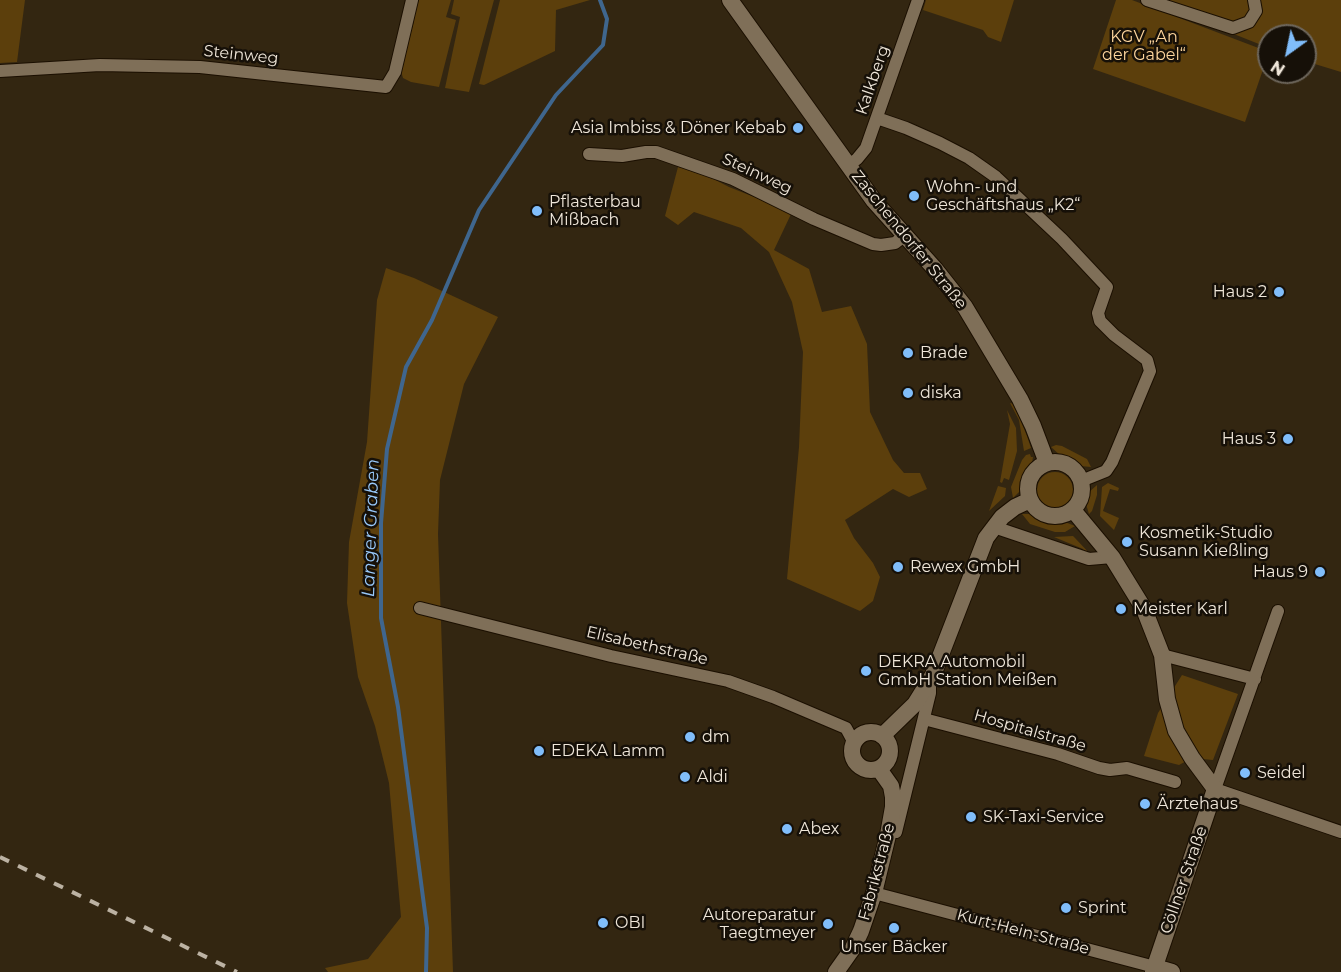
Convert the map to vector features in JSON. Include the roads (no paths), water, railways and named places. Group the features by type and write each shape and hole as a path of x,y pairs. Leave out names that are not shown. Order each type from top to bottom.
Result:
{"street":[{"name":"Steinweg","path":"0,71 100,65 200,67 386,87 395,72 412,0"},
{"name":"Zaschendorfer Straße","path":"730,0 874,201 949,286 974,320 1020,399 1047,463"},
{"name":"Kalkberg","path":"849,165 866,148 918,0"},
{"path":"1148,0 1233,28 1249,22 1256,12 1254,0"},
{"path":"877,118 936,141 969,158 996,177 1025,203 1107,287 1098,313 1100,321 1114,335 1147,360 1150,371 1112,462 1106,471 1081,481"},
{"name":"Steinweg","path":"589,154 622,156 656,152 733,179 814,219 873,244 895,243 904,236"},
{"path":"1047,463 1067,464 1077,473 1081,481 1082,496 1073,510 1061,516 1046,515 1030,500 1028,485 1030,477 1035,470 1047,463"},
{"path":"882,736 915,704 930,682 978,556 994,527 1015,507 1030,500"},
{"path":"1073,510 1112,557 1144,609 1162,655 1167,699 1176,731 1215,789 1341,832"},
{"path":"994,527 1089,559 1112,557"},
{"name":"Elisabethstraße","path":"420,608 611,656 728,681 773,697 846,729 854,743"},
{"path":"1215,789 1278,611"},
{"path":"1162,655 1255,678"},
{"path":"875,888 890,855 924,719 930,682"},
{"name":"Hospitalstraße","path":"924,719 1058,754 1099,768 1110,770 1127,768 1175,782"},
{"path":"869,732 882,736 889,746 890,753 886,763 879,769 866,770 855,762 851,750 854,743 863,734 869,732"},
{"name":"Fabrikstraße","path":"836,972 853,948 861,931 875,888 893,807 891,786 879,769"},
{"name":"Cöllner Straße","path":"1154,970 1215,789"},
{"name":"Kurt-Hein-Straße","path":"875,888 1154,970 1172,972"}],"waterway":[{"name":"Langer Graben","path":"426,972 427,928 398,707 381,618 381,523 387,449 406,367 432,320 479,210 556,95 603,45 607,19 600,0"}],"railway":[{"path":"0,857 237,972"}],"place":[{"name":"Asia Imbiss & Döner Kebab","path":"798,128"},
{"name":"Wohn- und Geschäftshaus „K2“","path":"914,196"},
{"name":"Pflasterbau Mißbach","path":"537,211"},
{"name":"Haus 2","path":"1279,292"},
{"name":"Brade","path":"908,353"},
{"name":"diska","path":"908,393"},
{"name":"Haus 3","path":"1288,439"},
{"name":"Kosmetik-Studio Susann Kießling","path":"1127,542"},
{"name":"Rewex GmbH","path":"898,567"},
{"name":"Haus 9","path":"1320,572"},
{"name":"Meister Karl","path":"1121,609"},
{"name":"DEKRA Automobil GmbH Station Meißen","path":"866,671"},
{"name":"dm","path":"690,737"},
{"name":"EDEKA Lamm","path":"539,751"},
{"name":"Seidel","path":"1245,773"},
{"name":"Aldi","path":"685,777"},
{"name":"Ärztehaus","path":"1145,804"},
{"name":"SK-Taxi-Service","path":"971,817"},
{"name":"Abex","path":"787,829"},
{"name":"Sprint","path":"1066,908"},
{"name":"OBI","path":"603,923"},
{"name":"Autoreparatur Taegtmeyer","path":"828,924"},
{"name":"Unser Bäcker","path":"894,928"}],"park label":[{"name":"KGV „An der Gabel“","path":"1144,46"}]}
